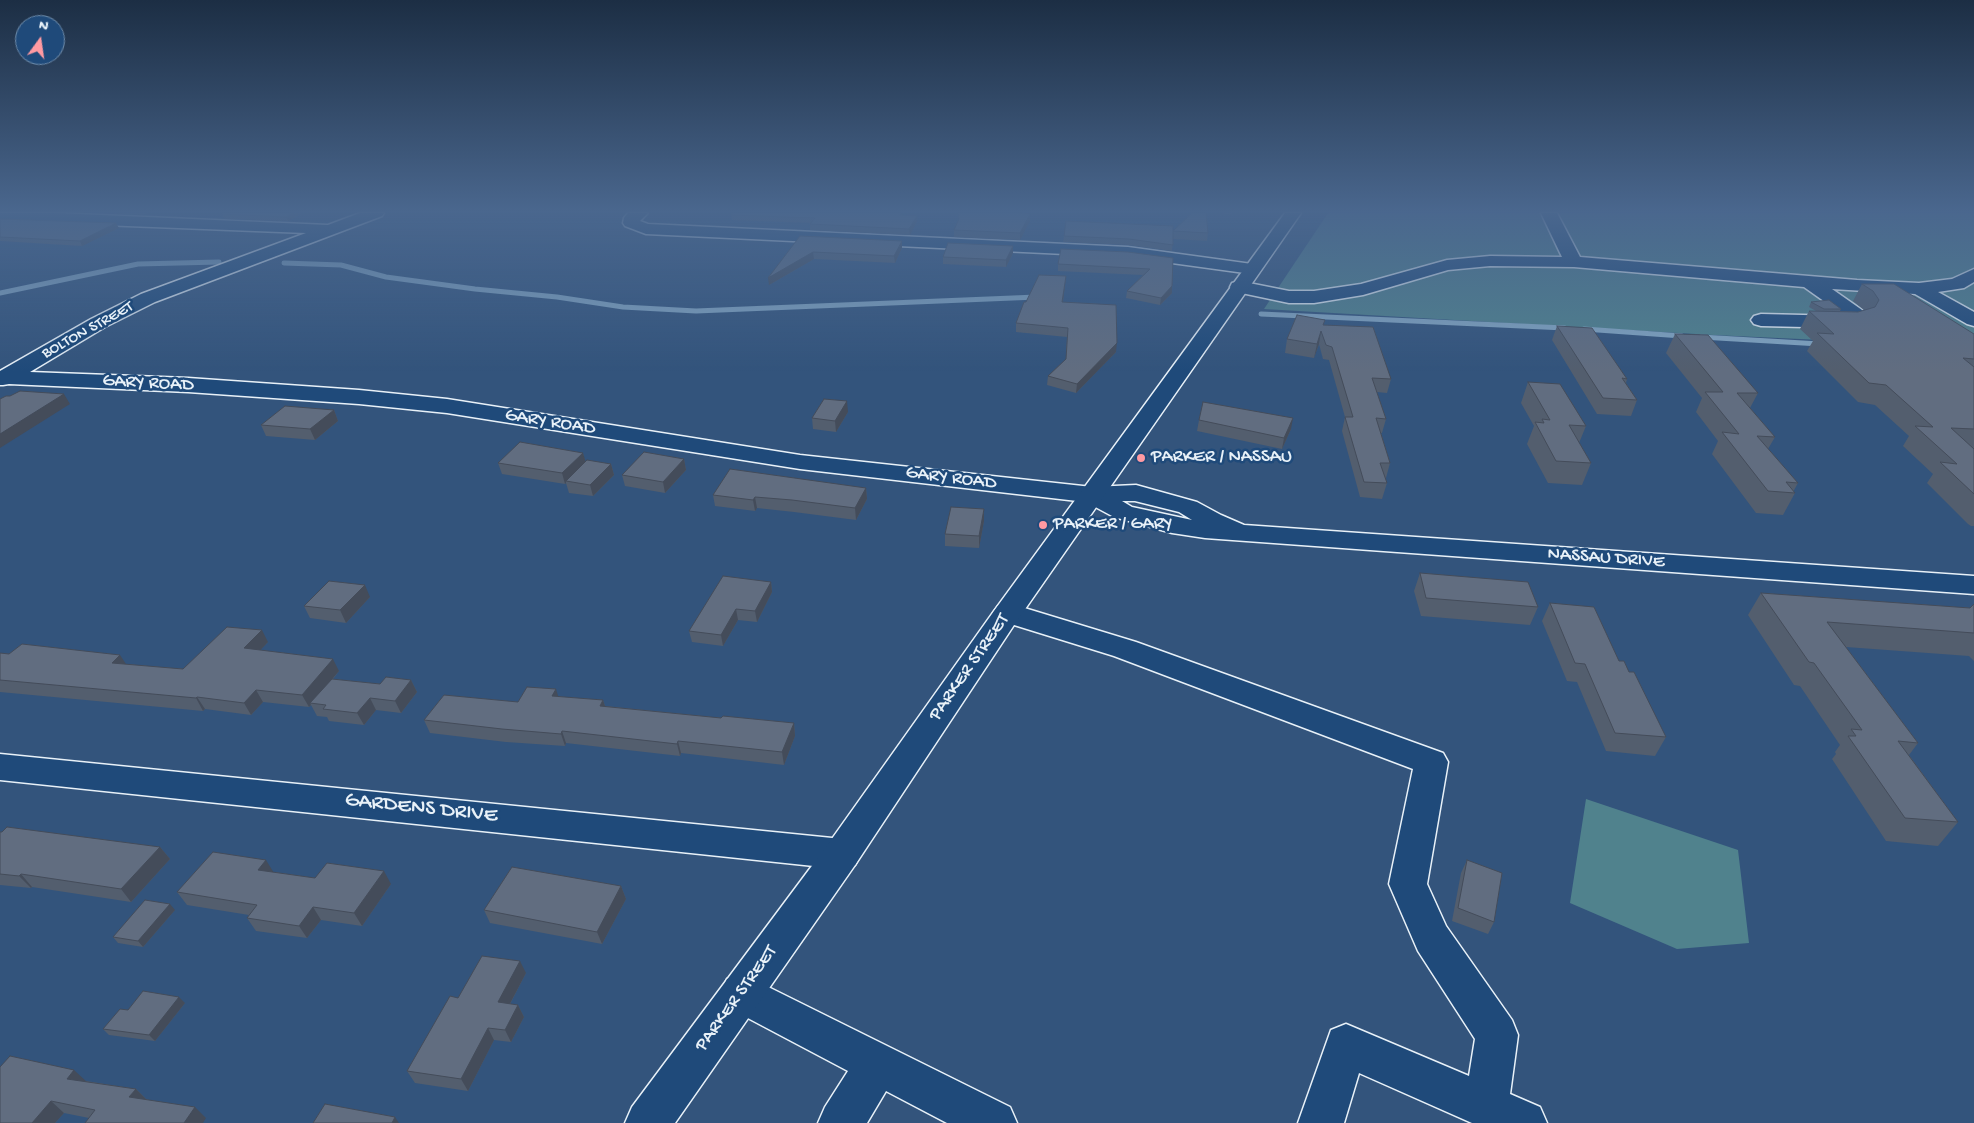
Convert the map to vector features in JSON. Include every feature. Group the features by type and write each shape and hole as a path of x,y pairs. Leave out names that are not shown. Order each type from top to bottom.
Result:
{"street":[{"name":"BOLTON STREET","path":"2,378 98,323 148,298 237,265"},
{"path":"1187,265 1246,278 1289,297 1314,297 1363,289 1442,265"},
{"name":"PARKER STREET","path":"648,1123 842,854 1008,613 1255,265"},
{"path":"1614,265 1808,282 1919,289 1958,284 1974,274"},
{"path":"1353,274 1392,281"},
{"path":"1761,320 1851,322 1858,318 1808,282"},
{"path":"1919,289 1974,320"},
{"name":"GARY ROAD","path":"2,378 188,385 359,397 447,406 800,462 1092,495"},
{"name":"NASSAU DRIVE","path":"1092,495 1123,512 1172,525 1205,530 1974,585"},
{"path":"1008,613 1125,650 1431,762 1408,884 1432,938 1497,1035 1486,1106"},
{"name":"GARDENS DRIVE","path":"0,767 842,854"},
{"path":"742,993 994,1123"},
{"path":"1321,1123 1346,1045 1524,1123"},
{"path":"841,1123 878,1063"}],"green space":[{"path":"1293,265 1974,265 1974,347 1713,335 1264,309"},
{"path":"1586,799 1738,850 1749,943 1677,949 1570,903"}],"building":[{"path":"778,265 790,265 768,278"},
{"path":"1084,265 1173,265 1172,286 1161,298 1127,291 1150,269"},
{"path":"1039,275 1066,276 1062,302 1116,305 1117,343 1077,384 1048,376 1066,359 1068,328 1016,323 1024,302 1026,302"},
{"path":"1862,284 1894,284 1974,334 1974,359 1963,358 1974,367 1974,429 1951,428 1974,449 1974,494 1940,462 1957,464 1915,426 1933,427 1886,385 1869,383 1817,333 1834,334 1809,311 1858,312 1875,307 1879,300 1873,291"},
{"path":"1829,300 1841,309 1824,309 1811,302"},
{"path":"1297,315 1325,320 1323,325 1373,327 1391,379 1372,378 1386,419 1376,418 1390,463 1380,463 1387,483 1364,482 1345,417 1353,417 1332,347 1326,345 1321,331 1317,344 1287,339"},
{"path":"1557,326 1592,328 1627,379 1622,378 1637,400 1603,398"},
{"path":"1675,334 1708,335 1758,393 1737,393 1775,437 1757,436 1798,483 1786,482 1795,493 1768,491 1722,432 1739,434 1705,392 1723,392"},
{"path":"1528,382 1560,384 1586,426 1569,425 1591,463 1556,461 1535,422 1544,423 1542,419 1550,420"},
{"path":"20,391 64,394 0,434 0,399"},
{"path":"824,399 847,401 835,421 812,418"},
{"path":"1203,402 1293,418 1284,438 1199,420"},
{"path":"285,406 334,410 310,429 261,425"},
{"path":"520,442 583,453 562,473 498,463"},
{"path":"644,452 684,459 663,482 622,475"},
{"path":"587,460 611,464 590,485 566,481"},
{"path":"730,469 866,488 855,508 792,500 755,497 753,500 713,495"},
{"path":"951,507 984,509 979,536 945,534"},
{"path":"1420,573 1528,582 1538,607 1426,598"},
{"path":"723,576 771,582 755,611 736,609 721,635 689,631"},
{"path":"329,581 365,585 340,610 304,606"},
{"path":"1761,593 1970,608 1974,604 1974,633 1827,622 1918,743 1898,741 1958,822 1905,818 1848,736 1856,736 1851,729 1862,730 1814,663 1809,662"},
{"path":"1550,603 1594,607 1619,661 1624,661 1629,672 1634,672 1666,737 1615,733 1585,664 1575,663"},
{"path":"227,627 262,630 244,648 333,659 302,695 256,690 244,703 197,697 0,680 0,653 9,654 22,644 120,655 112,663 183,669"},
{"path":"386,677 411,680 395,701 370,698 357,713 323,709 326,705 310,703 332,679 380,684"},
{"path":"527,687 556,689 552,696 603,700 600,706 794,723 782,752 678,741 677,744 562,731 561,734 502,729 424,720 444,695 518,702"},
{"path":"7,827 160,847 121,889 21,874 19,876 0,874 0,832"},
{"path":"213,852 266,860 258,870 315,878 327,863 384,871 354,913 313,907 299,926 247,918 257,905 177,892"},
{"path":"1467,860 1502,873 1494,922 1458,908"},
{"path":"512,867 621,886 597,932 484,910"},
{"path":"145,900 170,904 138,941 113,937"},
{"path":"482,956 520,961 498,1002 518,1005 505,1030 488,1028 461,1079 407,1071 450,996 458,998"},
{"path":"143,991 179,997 149,1035 103,1029 120,1009 128,1010"},
{"path":"10,1056 74,1070 67,1079 136,1089 129,1097 195,1107 184,1123 85,1123 95,1110 51,1101 32,1123 0,1123 0,1067"},
{"path":"325,1104 395,1117 392,1123 313,1123"}],"waterway":[{"path":"0,293 131,265"},
{"path":"343,265 386,277 475,289 557,297 623,307 696,311 1037,297"},
{"path":"1261,314 1565,328"},
{"path":"1584,329 1682,336"},
{"path":"1701,337 1820,344"}],"place":[{"name":"PARKER / NASSAU","path":"1141,458"},
{"name":"PARKER / GARY","path":"1043,525"}]}
